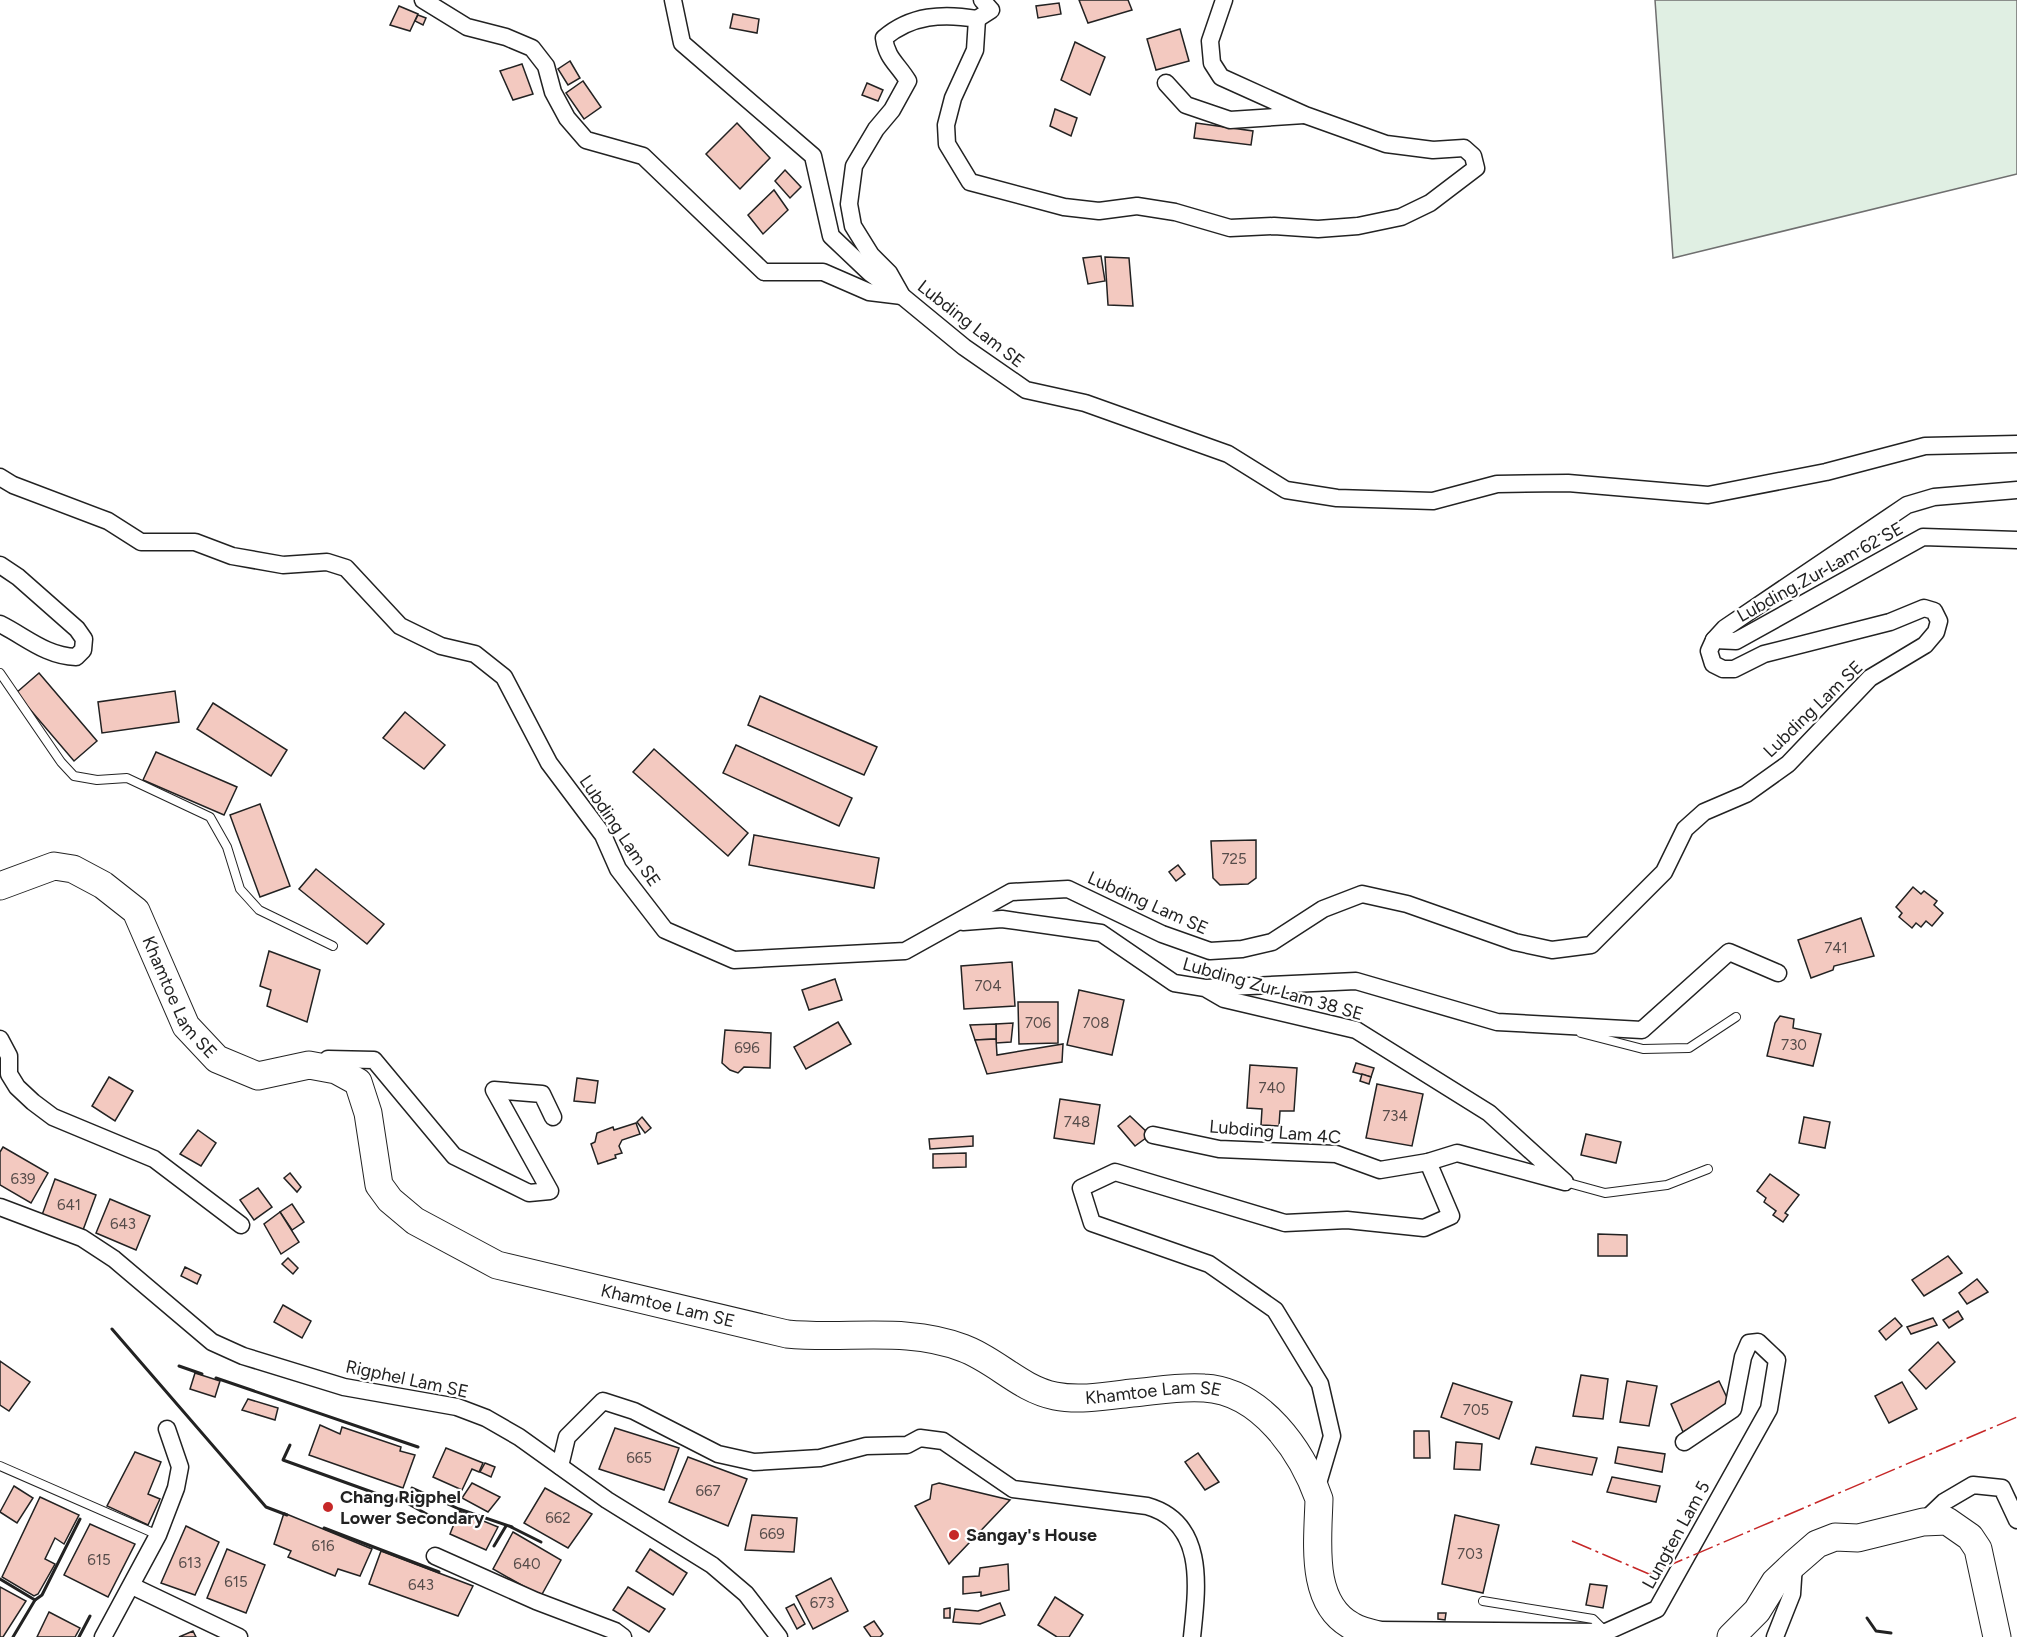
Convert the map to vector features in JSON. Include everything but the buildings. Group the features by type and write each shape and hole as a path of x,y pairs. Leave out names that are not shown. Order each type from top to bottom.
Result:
{"main road":[{"name":"Khamtoe Lam SE","path":"0,886 54,867 73,869 103,885 136,911 186,1026 217,1059 258,1076 309,1065 336,1070 358,1082 368,1113 379,1185 390,1200 415,1221 497,1265 787,1334 825,1338 919,1335 962,1348 992,1362 1031,1389 1058,1397 1079,1398 1181,1388 1205,1388 1222,1391 1255,1407 1269,1420 1305,1466 1316,1490 1319,1499 1321,1587 1332,1608 1351,1626 1377,1634"},
{"path":"1731,1637 1757,1611 1775,1582 1817,1544 1835,1537 1858,1538 1923,1522 1947,1521 1970,1537 1984,1568 1997,1637"}],"street":[{"path":"423,0 467,27 506,37 532,48 546,66 553,92 567,118 586,140 643,156 764,272 822,272 869,292 902,296"},
{"path":"673,0 682,43 813,156 831,236 870,273 902,296"},
{"path":"982,0 991,10 977,19 975,50 953,98 946,125 947,144 970,182 1064,207 1099,211 1137,206 1174,212 1230,228 1274,226 1318,229 1358,226 1401,217 1430,203 1476,168 1473,156 1464,148 1433,150 1386,144 1305,115 1221,77 1212,63 1210,41 1224,0"},
{"name":"Lubding Lam SE","path":"977,19 957,15 930,16 900,24 884,38 886,53 899,66 908,81 900,98 854,166 849,204 853,226 871,255 889,273 902,296 964,347 1026,390 1085,403 1228,454 1286,490 1337,498 1433,501 1497,484 1568,483 1708,495 1826,472 1925,446 2017,444"},
{"path":"1166,83 1186,105 1230,120 1305,115"},
{"name":"Lubding Lam SE","path":"0,477 13,485 108,521 141,542 195,542 232,556 283,565 327,562 346,568 400,626 441,646 475,654 504,677 549,763 603,835 618,869 665,930 734,960 905,951 1011,892 1068,889 1162,934 1210,951 1242,949 1272,942 1323,909 1362,894 1407,904 1524,944 1552,950 1591,945 1664,872 1684,829 1704,813 1746,794 1788,764 1870,678 1925,645 1936,632 1939,621 1934,611 1924,608 1890,622 1764,654 1734,669 1723,669 1713,664 1709,651 1714,640"},
{"path":"1714,640 1725,628 1907,505 1934,496 2017,490"},
{"name":"Lubding Zur Lam 62 SE","path":"1714,640 1736,641 1923,537 2017,540"},
{"path":"0,565 18,577 77,629 84,639 83,650 76,657 61,657 36,646 0,624"},
{"name":"Lubding Zur Lam 38 SE","path":"959,922 1002,919 1101,933 1174,983 1205,988 1224,999 1356,1030 1489,1113 1565,1182"},
{"path":"1205,988 1356,981 1497,1022 1642,1030 1729,952 1778,973"},
{"path":"0,1039 9,1056 9,1074 16,1087 33,1102 53,1117 154,1159 241,1225"},
{"path":"323,1067 328,1059 374,1060 454,1156 529,1192 550,1191 494,1089 542,1094 553,1117"},
{"name":"Lubding Lam 4C","path":"1154,1135 1218,1149 1336,1154 1380,1170 1428,1162"},
{"path":"1316,1490 1332,1436 1320,1384 1275,1310 1209,1264 1092,1223 1082,1188 1114,1172 1285,1222 1347,1220 1424,1228 1451,1216 1428,1162 1457,1153 1565,1182"},
{"name":"Rigphel Lam SE","path":"0,1207 82,1238 114,1259 212,1342 243,1356 344,1387 457,1407 486,1418 607,1500 712,1565 746,1594 779,1637"},
{"name":"Lungten Lam 5","path":"1377,1634 1606,1632 1657,1609 1768,1409 1777,1360 1758,1342 1749,1343 1743,1357 1734,1409 1684,1442"},
{"path":"560,1466 567,1437 603,1401 634,1411 718,1454 754,1462 820,1458 866,1446 907,1445 920,1438 943,1441 1012,1489 1148,1506 1163,1510 1183,1529 1194,1557 1198,1582 1192,1637"},
{"path":"102,1637 158,1535 180,1467 167,1429"},
{"path":"1923,1522 1944,1502 1974,1485 2002,1488 2017,1520"},
{"path":"435,1557 461,1570 615,1631 622,1637"},
{"path":"1775,1637 1792,1594 1794,1564"},
{"path":"132,1586 239,1637"}],"lane":[{"path":"0,673 61,762 74,776 97,780 128,777 210,817 227,847 240,889 259,910 333,946"},
{"path":"1546,1024 1643,1049 1689,1048 1736,1017"},
{"path":"1565,1182 1605,1193 1667,1185 1708,1169"},
{"path":"0,1466 158,1535"},
{"path":"1484,1601 1593,1619 1606,1632"}],"green space":[{"path":"1655,0 2017,0 2017,174 1673,258"}],"wall":[{"path":"112,1329 266,1507 287,1515"},
{"path":"179,1366 202,1374"},
{"path":"216,1378 418,1447"},
{"path":"290,1445 283,1460 397,1501 398,1498 439,1521"},
{"path":"412,1488 459,1509 512,1527"},
{"path":"0,1579 35,1600 42,1595 80,1519"},
{"path":"494,1546 506,1526"},
{"path":"511,1527 541,1542"},
{"path":"324,1528 439,1572"},
{"path":"13,1637 35,1600"},
{"path":"79,1637 90,1616"},
{"path":"1867,1618 1876,1631 1891,1633"}],"power":[{"path":"1572,1541 1649,1574 2017,1417"}],"place":[{"name":"Chang Rigphel Lower Secondary","path":"328,1507"},
{"name":"Sangay's House","path":"954,1535"}]}
